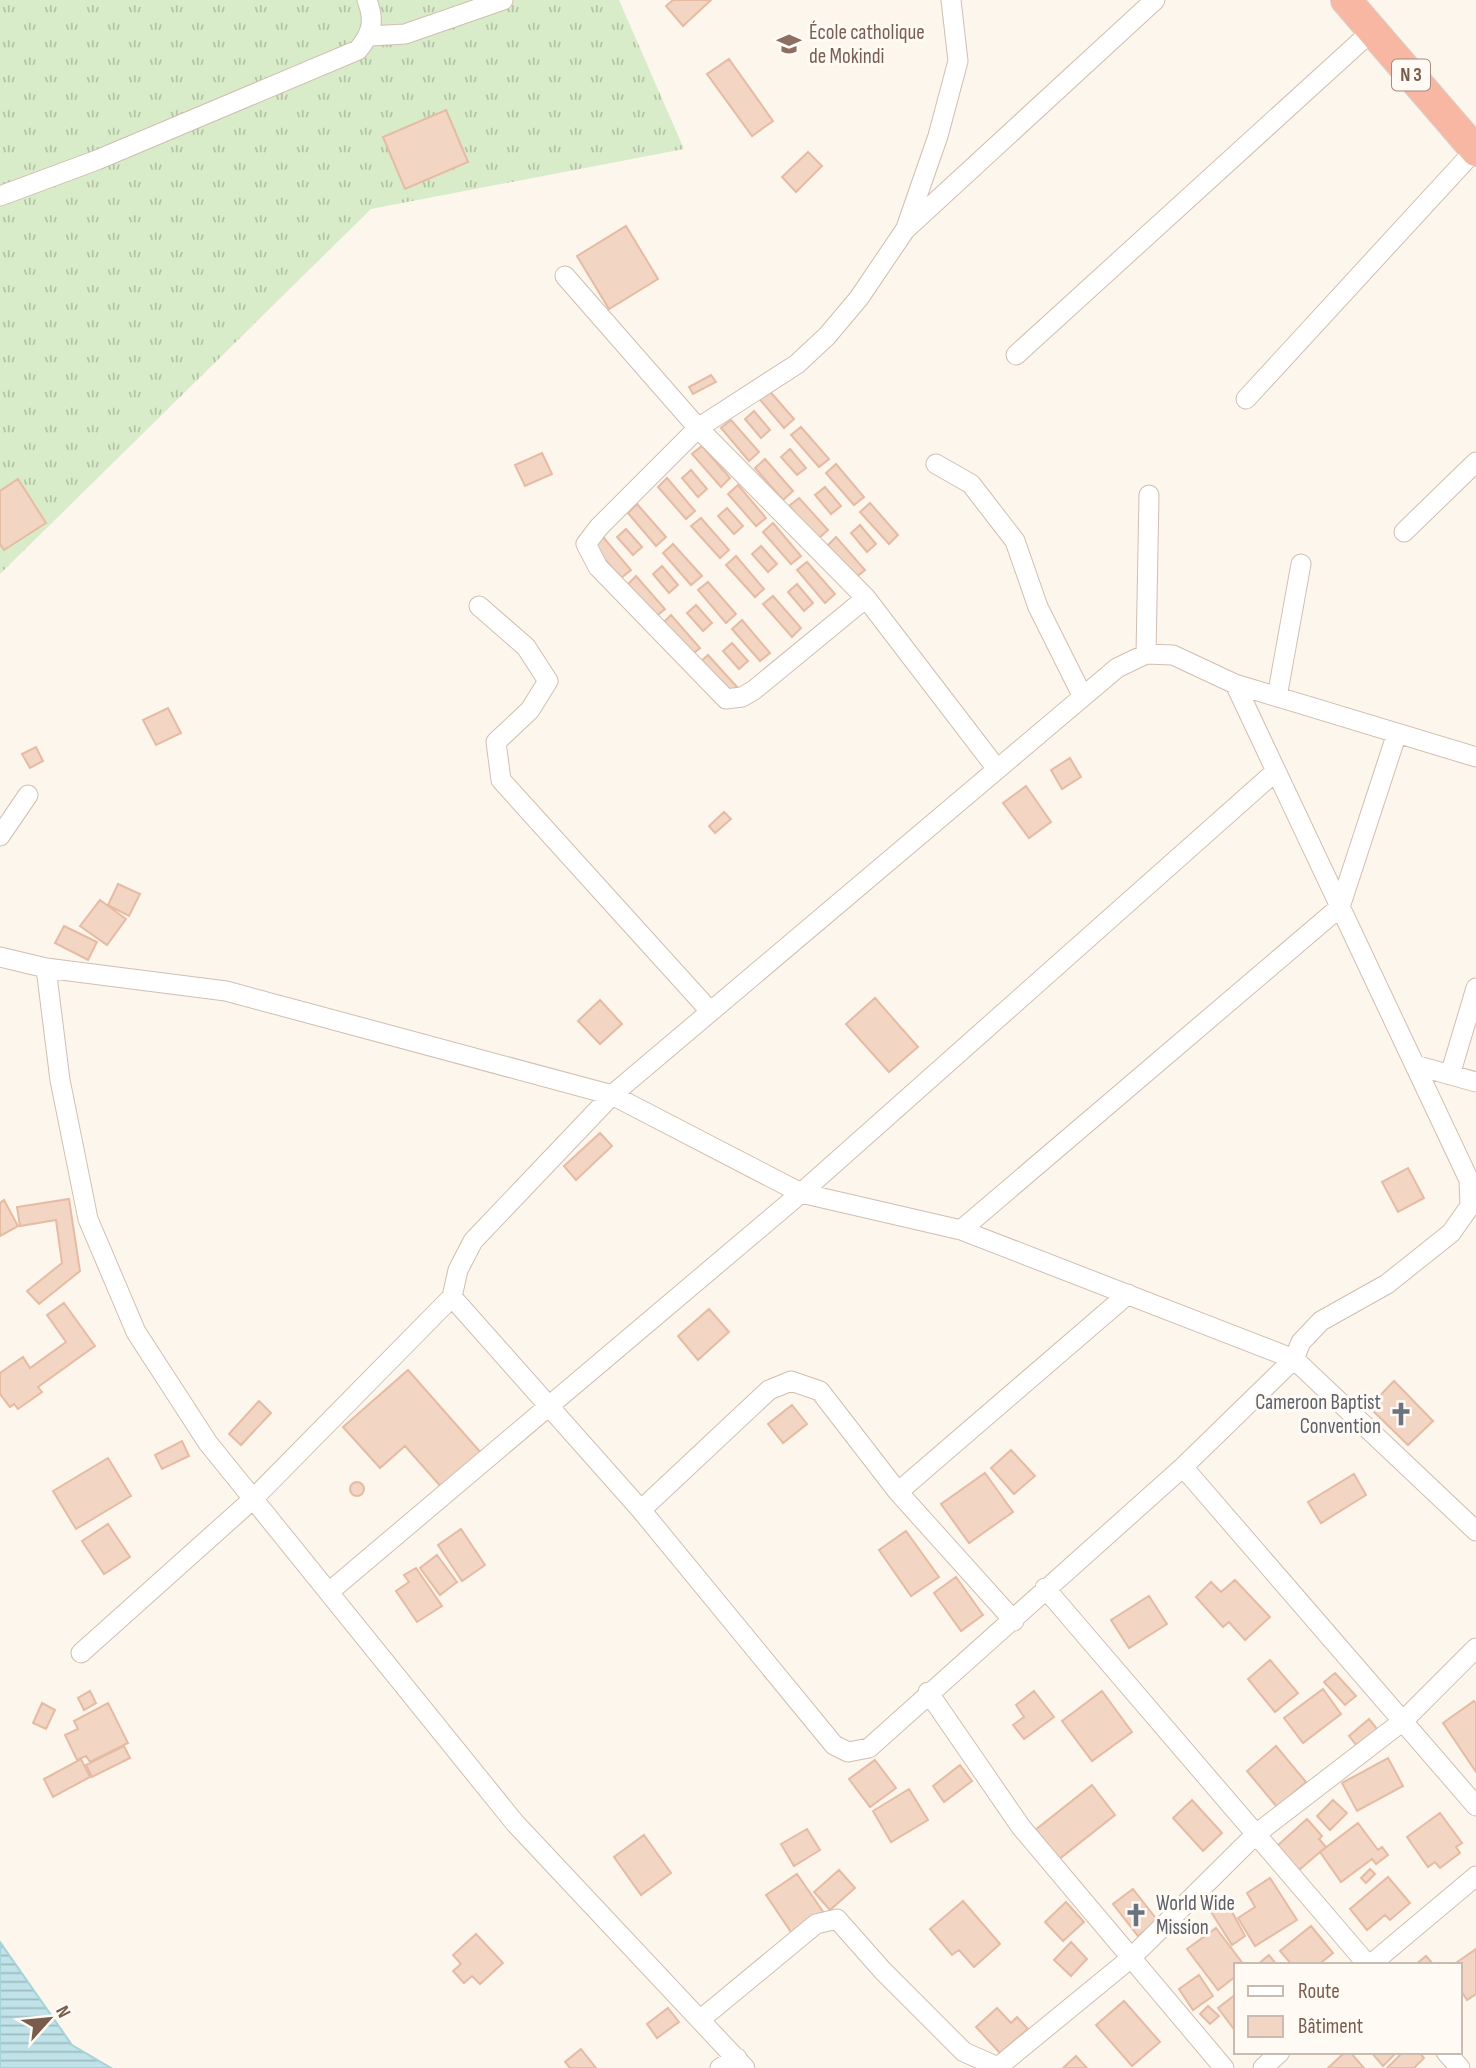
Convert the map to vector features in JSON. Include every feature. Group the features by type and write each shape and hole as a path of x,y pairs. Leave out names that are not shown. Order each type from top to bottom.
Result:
{"highway":[{"name":"N 3","path":"1346,0 1475,151"}],"street":[{"path":"0,195 97,160 358,50 370,36 373,17 367,0"},
{"path":"370,36 405,34 503,0"},
{"path":"905,230 938,136 958,61 951,0"},
{"path":"866,598 754,690 742,697 726,699 598,567 586,544 698,428 797,364 827,336 859,298 905,230 1155,0"},
{"path":"1016,355 1373,30"},
{"path":"1245,399 1475,151"},
{"path":"565,276 698,428 866,598 998,769"},
{"path":"1404,532 1476,462"},
{"path":"936,464 971,484 1015,541 1038,607 1083,697"},
{"path":"1146,654 1149,495"},
{"path":"1277,696 1301,564"},
{"path":"479,606 526,647 548,681 530,710 496,742 501,780 710,1012"},
{"path":"81,1653 253,1499 452,1297 458,1269 473,1241 612,1095 1117,668 1146,654 1173,655 1235,684 1476,757"},
{"path":"452,1297 641,1510 834,1745 848,1752 869,1748 928,1692 1014,1621 1045,1588 1183,1467 1294,1359 1301,1342 1321,1321 1387,1284 1451,1233 1473,1208 1469,1180 1235,684"},
{"path":"961,1230 1340,906 1397,733"},
{"path":"329,1592 801,1193 1276,771"},
{"path":"0,836 28,795"},
{"path":"0,957 46,968 226,991 612,1095 801,1193 961,1230 1128,1294 1294,1359 1476,1531"},
{"path":"46,968 60,1080 88,1219 136,1332 208,1443 515,1823 701,2019 734,2065"},
{"path":"1450,1075 1476,988"},
{"path":"1415,1065 1476,1082"},
{"path":"898,1492 1128,1294"},
{"path":"641,1510 769,1390 791,1381 820,1391 898,1492 1014,1621"},
{"path":"1183,1467 1476,1806"},
{"path":"1045,1588 1367,1963"},
{"path":"701,2019 816,1924 837,1919 883,1971 964,2052 998,2067 1131,1958 1256,1834 1403,1721 1476,1648"},
{"path":"928,1692 1021,1827 1224,2068"},
{"path":"1371,1963 1476,1876"},
{"path":"1448,2054 1460,2068"}],"green space":[{"path":"0,0 619,0 684,149 371,209 0,574"}],"water":[{"path":"0,1942 72,2045 111,2068 0,2068"}],"building":[{"path":"673,0 711,0 683,26 666,6"},
{"path":"729,59 773,121 752,136 707,74"},
{"path":"446,110 468,162 405,189 383,137"},
{"path":"808,152 822,166 796,192 782,177"},
{"path":"626,226 658,279 609,309 577,256"},
{"path":"711,375 716,382 693,394 689,387"},
{"path":"766,387 794,419 784,428 756,395"},
{"path":"754,411 770,430 761,438 745,419"},
{"path":"731,420 759,452 749,461 721,428"},
{"path":"801,427 829,459 819,467 791,435"},
{"path":"702,446 730,478 721,487 692,454"},
{"path":"790,449 806,468 797,475 781,457"},
{"path":"542,453 552,474 525,486 515,465"},
{"path":"765,459 793,491 783,500 755,468"},
{"path":"836,464 864,497 854,505 826,473"},
{"path":"691,470 707,489 698,497 682,478"},
{"path":"667,478 695,511 686,519 658,487"},
{"path":"18,479 46,523 4,550 0,544 0,491"},
{"path":"738,485 766,518 756,526 728,494"},
{"path":"825,487 841,506 831,514 815,495"},
{"path":"799,498 828,530 818,539 789,506"},
{"path":"870,503 898,535 889,544 860,512"},
{"path":"637,504 666,537 656,546 628,513"},
{"path":"727,508 743,526 734,534 718,516"},
{"path":"701,518 729,550 720,558 691,526"},
{"path":"773,523 801,556 791,564 763,532"},
{"path":"860,525 876,544 867,552 851,533"},
{"path":"626,529 642,547 633,555 617,537"},
{"path":"603,537 631,570 621,578 593,546"},
{"path":"836,537 865,570 855,578 827,546"},
{"path":"673,544 702,576 691,585 663,553"},
{"path":"761,546 777,564 768,572 752,554"},
{"path":"736,556 764,589 755,597 726,565"},
{"path":"807,562 835,594 825,603 797,570"},
{"path":"662,566 678,585 669,593 653,574"},
{"path":"636,576 665,609 655,617 627,585"},
{"path":"708,582 736,614 726,623 698,590"},
{"path":"797,584 813,603 804,611 788,592"},
{"path":"773,596 801,628 792,637 763,604"},
{"path":"696,605 712,623 703,631 687,613"},
{"path":"671,615 700,648 690,656 662,624"},
{"path":"742,620 770,653 760,661 732,629"},
{"path":"732,643 748,661 739,669 723,651"},
{"path":"708,655 737,687 727,696 699,663"},
{"path":"168,708 181,733 156,745 143,720"},
{"path":"36,747 43,761 30,768 22,754"},
{"path":"1070,758 1081,777 1062,789 1051,770"},
{"path":"1026,786 1051,822 1029,838 1003,803"},
{"path":"724,812 731,819 715,833 709,826"},
{"path":"118,884 140,894 129,916 108,905"},
{"path":"100,900 126,919 107,945 80,926"},
{"path":"64,926 97,942 88,960 55,943"},
{"path":"875,998 918,1047 889,1072 846,1024"},
{"path":"600,1000 622,1024 600,1044 578,1021"},
{"path":"600,1133 612,1146 576,1180 564,1166"},
{"path":"1408,1168 1424,1198 1398,1212 1382,1182"},
{"path":"69,1199 80,1271 39,1304 27,1291 62,1263 56,1220 20,1226 17,1207"},
{"path":"4,1200 18,1226 0,1236 0,1203"},
{"path":"64,1303 95,1346 38,1387 42,1392 18,1409 14,1404 10,1407 0,1394 0,1373 23,1357 30,1368 66,1342 47,1315"},
{"path":"709,1309 729,1332 698,1360 678,1336"},
{"path":"408,1370 482,1454 443,1489 405,1446 380,1468 343,1427"},
{"name":"Cameroon Baptist Convention","path":"1394,1381 1433,1421 1408,1445 1369,1407"},
{"path":"259,1401 271,1413 241,1445 229,1434"},
{"path":"792,1405 807,1424 783,1443 768,1424"},
{"path":"182,1441 189,1456 162,1469 155,1455"},
{"path":"1011,1450 1035,1476 1014,1494 991,1468"},
{"path":"108,1458 131,1496 76,1529 53,1491"},
{"path":"985,1473 1013,1512 969,1543 941,1504"},
{"path":"1354,1474 1366,1495 1321,1523 1308,1502"},
{"path":"357,1482 362,1484 362,1494 357,1496 352,1494 350,1489 352,1484"},
{"path":"108,1524 130,1557 104,1574 82,1541"},
{"path":"461,1529 485,1565 462,1581 438,1545"},
{"path":"906,1531 939,1577 911,1596 879,1550"},
{"path":"437,1555 457,1582 440,1595 420,1568"},
{"path":"416,1568 442,1606 417,1622 396,1591 409,1582 404,1575"},
{"path":"956,1577 983,1615 961,1631 934,1593"},
{"path":"1235,1580 1270,1617 1245,1640 1229,1622 1223,1627 1196,1597 1211,1582 1221,1592"},
{"path":"1149,1596 1167,1624 1129,1648 1111,1620"},
{"path":"1270,1660 1298,1693 1275,1712 1248,1679"},
{"path":"1335,1673 1356,1696 1345,1705 1324,1682"},
{"path":"1323,1689 1341,1714 1303,1743 1284,1718"},
{"path":"90,1691 96,1703 84,1710 78,1698"},
{"path":"1034,1691 1054,1717 1024,1739 1013,1725 1024,1717 1016,1705"},
{"path":"1102,1691 1132,1732 1092,1761 1062,1721"},
{"path":"1474,1701 1476,1704 1476,1772 1443,1723"},
{"path":"42,1703 55,1710 46,1729 33,1723"},
{"path":"108,1703 128,1743 90,1762 86,1756 77,1760 65,1735 78,1729 74,1721"},
{"path":"1369,1719 1382,1735 1361,1751 1349,1736"},
{"path":"124,1746 130,1758 92,1777 86,1765"},
{"path":"1276,1746 1306,1782 1277,1807 1247,1771"},
{"path":"1388,1758 1403,1786 1357,1811 1342,1783"},
{"path":"81,1759 90,1777 53,1797 44,1779"},
{"path":"875,1760 896,1788 870,1807 849,1779"},
{"path":"960,1765 972,1781 944,1802 933,1786"},
{"path":"1092,1785 1115,1815 1058,1860 1034,1831"},
{"path":"909,1789 928,1820 891,1842 873,1811"},
{"path":"1192,1800 1222,1833 1203,1851 1173,1818"},
{"path":"1333,1800 1347,1813 1330,1830 1317,1816"},
{"path":"1440,1813 1462,1843 1456,1847 1460,1853 1440,1868 1435,1862 1428,1867 1407,1837"},
{"path":"1307,1819 1322,1836 1319,1839 1326,1847 1299,1870 1277,1846"},
{"path":"1358,1823 1378,1850 1382,1847 1388,1855 1376,1864 1372,1859 1341,1882 1320,1852"},
{"path":"807,1829 820,1850 794,1866 781,1844"},
{"path":"644,1835 671,1873 641,1895 614,1857"},
{"path":"1370,1869 1375,1874 1366,1883 1361,1878"},
{"path":"839,1870 855,1888 830,1910 814,1892"},
{"path":"797,1874 824,1913 793,1935 766,1895"},
{"path":"1388,1877 1410,1903 1390,1920 1385,1915 1367,1930 1350,1909"},
{"path":"1270,1878 1297,1920 1255,1946 1238,1918 1255,1907 1247,1893"},
{"path":"1133,1889 1158,1921 1138,1936 1113,1904"},
{"path":"1224,1897 1245,1936 1232,1945 1208,1907"},
{"path":"963,1901 1000,1944 974,1967 959,1950 952,1955 930,1929"},
{"path":"1066,1902 1084,1922 1063,1941 1045,1922"},
{"path":"1311,1926 1333,1953 1320,1963 1290,1963 1280,1951"},
{"path":"1216,1928 1242,1963 1234,1963 1234,1978 1218,1990 1187,1949"},
{"path":"476,1934 503,1963 480,1984 472,1976 464,1983 453,1971 461,1964 453,1955"},
{"path":"1071,1942 1087,1959 1071,1976 1054,1960"},
{"path":"1476,1949 1476,1994 1467,2000 1462,1992 1462,1963 1456,1963"},
{"path":"1269,1955 1275,1963 1259,1963"},
{"path":"1426,1956 1432,1963 1417,1963"},
{"path":"1199,1975 1213,1996 1193,2010 1179,1989"},
{"path":"1234,1996 1234,2029 1218,2008"},
{"path":"1124,2001 1160,2042 1132,2066 1096,2025"},
{"path":"1208,2006 1219,2016 1210,2024 1200,2014"},
{"path":"668,2008 679,2022 657,2038 647,2024"},
{"path":"997,2008 1011,2023 1017,2017 1028,2029 1000,2053 976,2027"},
{"path":"581,2049 596,2068 570,2068 565,2062"},
{"path":"1343,2054 1352,2054 1364,2068 1328,2068"},
{"path":"1373,2054 1395,2054 1383,2066"},
{"path":"1401,2054 1421,2054 1424,2058 1414,2068 1387,2068"},
{"path":"1076,2056 1087,2068 1063,2068"}],"place":[{"name":"École catholique de Mokindi","path":"789,44"},
{"name":"Cameroon Baptist Convention","path":"1401,1414"},
{"name":"World Wide Mission","path":"1136,1915"}]}
